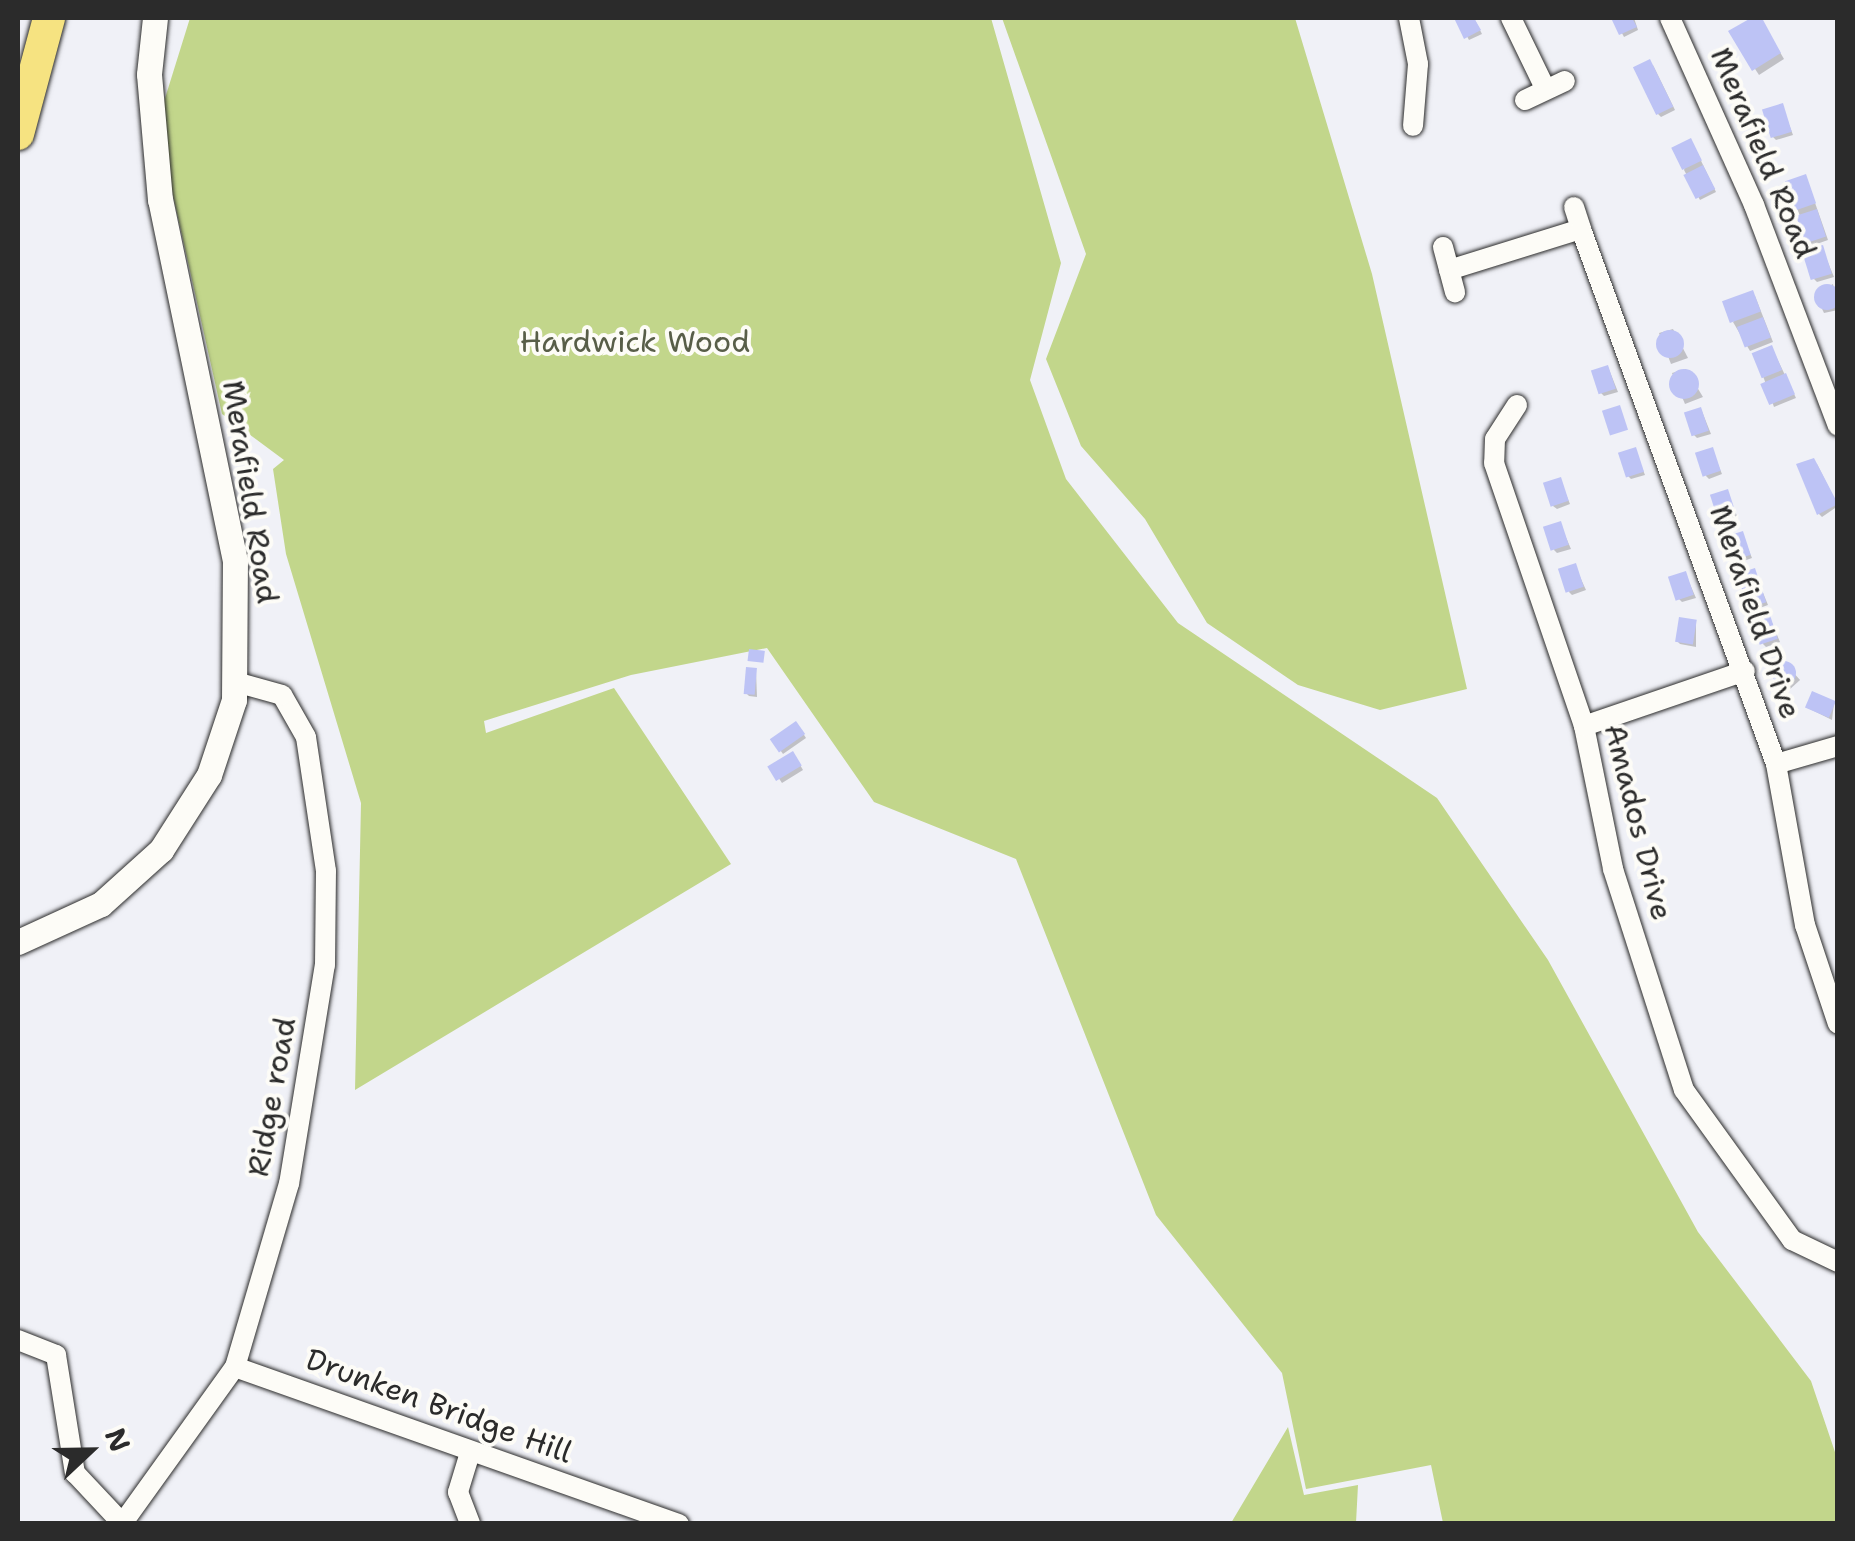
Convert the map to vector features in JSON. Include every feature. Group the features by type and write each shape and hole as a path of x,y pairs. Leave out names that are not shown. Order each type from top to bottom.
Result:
{"highway":[{"path":"18,134 49,18"}],"street":[{"name":"Merafield Road","path":"18,942 101,904 161,850 209,775 235,682 235,561 155,157 154,18"},
{"path":"1409,18 1418,64 1413,126"},
{"path":"1511,18 1555,85 1524,100"},
{"name":"Merafield Road","path":"1670,18 1754,205 1838,426"},
{"name":"Merafield Drive","path":"1574,207 1776,764 1805,925 1838,1024"},
{"path":"1449,270 1581,229"},
{"path":"1443,247 1455,292"},
{"name":"Amados Drive","path":"1518,405 1495,439 1494,463 1584,726 1613,869 1684,1090 1782,1228 1808,1254 1838,1262"},
{"path":"1584,726 1745,671"},
{"name":"Ridge road","path":"122,1523 234,1367 290,1184 325,966 326,890 318,790 300,721 272,689 235,682"},
{"path":"1776,764 1838,746"},
{"path":"18,1340 48,1344 56,1356 75,1474 122,1523"},
{"name":"Drunken Bridge Hill","path":"234,1367 322,1392 469,1456 679,1524"},
{"path":"469,1456 458,1492 470,1524"}],"green space":[{"name":"Hardwick Wood","path":"190,18 991,18 1061,263 1030,380 1066,479 1178,623 1437,798 1548,960 1698,1232 1811,1381 1837,1458 1837,1523 1443,1523 1431,1465 1306,1489 1282,1373 1156,1215 1016,859 874,802 767,648 631,675 484,721 486,733 614,688 731,864 355,1090 361,803 286,554 273,469 284,460 222,414 157,124"},
{"path":"1002,18 1295,18 1372,274 1467,689 1380,710 1298,685 1207,623 1145,519 1081,446 1046,359 1086,254"},
{"path":"1288,1427 1304,1495 1358,1485 1356,1523 1231,1523"}],"building":[{"path":"1454,18 1474,18 1481,30 1464,39"},
{"path":"1611,18 1632,18 1637,27 1619,35"},
{"path":"1751,18 1762,18 1781,53 1752,71 1728,31"},
{"path":"1650,59 1673,107 1656,115 1633,67"},
{"path":"1783,103 1792,132 1771,138 1762,109"},
{"path":"1691,138 1702,160 1682,170 1671,148"},
{"path":"1703,165 1715,189 1696,199 1683,175"},
{"path":"1806,174 1816,203 1795,210 1785,181"},
{"path":"1817,209 1826,237 1805,243 1796,216"},
{"path":"1823,245 1832,274 1811,280 1802,251"},
{"path":"1827,284 1836,288 1840,297 1836,306 1827,310 1818,306 1814,297 1818,288"},
{"path":"1753,290 1761,312 1730,323 1722,301"},
{"path":"1763,317 1771,338 1745,348 1737,327"},
{"path":"1670,330 1680,334 1684,344 1680,354 1670,358 1660,354 1656,344 1660,334"},
{"path":"1772,345 1782,370 1762,378 1752,353"},
{"path":"1608,365 1616,389 1599,394 1591,371"},
{"path":"1684,369 1694,374 1699,384 1694,394 1684,399 1674,394 1669,384 1674,374"},
{"path":"1786,373 1795,394 1769,405 1760,384"},
{"path":"1620,405 1628,430 1610,436 1602,411"},
{"path":"1701,407 1709,431 1692,436 1684,413"},
{"path":"1636,447 1644,472 1626,478 1618,453"},
{"path":"1713,447 1721,471 1703,477 1695,453"},
{"path":"1814,458 1838,504 1817,515 1796,464"},
{"path":"1561,477 1569,501 1551,507 1543,483"},
{"path":"1728,489 1736,513 1718,519 1710,495"},
{"path":"1561,521 1569,545 1551,551 1543,527"},
{"path":"1743,531 1751,555 1733,561 1725,537"},
{"path":"1576,563 1584,587 1566,593 1558,569"},
{"path":"1755,568 1766,602 1748,608 1737,574"},
{"path":"1686,571 1694,595 1676,601 1668,577"},
{"path":"1770,615 1778,639 1760,645 1752,621"},
{"path":"1679,617 1697,620 1693,645 1675,642"},
{"path":"749,649 765,651 763,663 748,661"},
{"path":"1784,661 1793,664 1793,682 1784,685 1775,682 1772,673 1775,664"},
{"path":"746,667 757,668 755,695 744,694"},
{"path":"1812,691 1836,701 1829,718 1805,708"},
{"path":"796,721 805,734 779,752 770,739"},
{"path":"793,751 802,766 776,781 767,766"}]}
